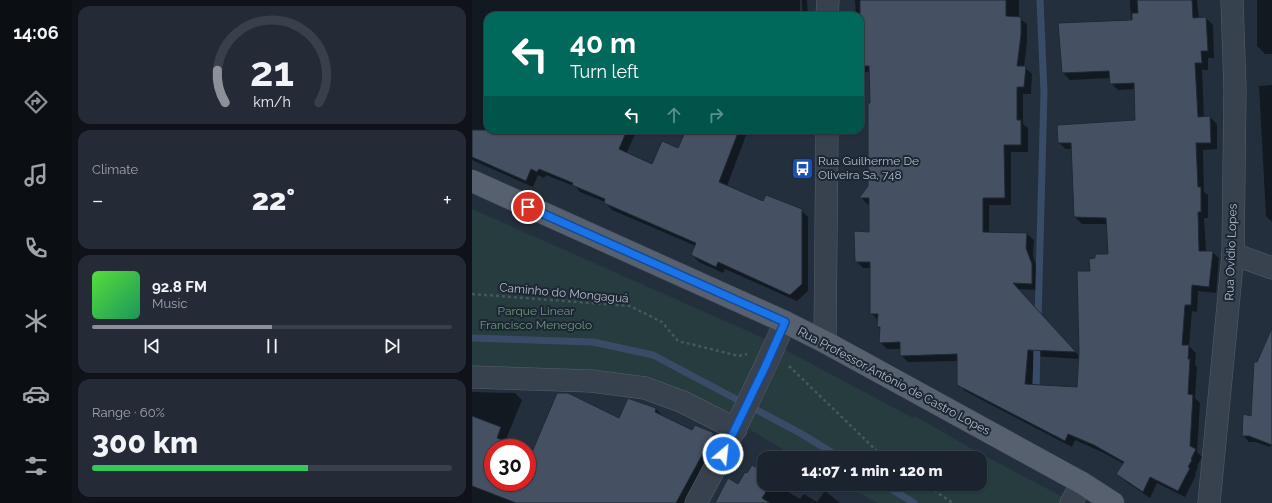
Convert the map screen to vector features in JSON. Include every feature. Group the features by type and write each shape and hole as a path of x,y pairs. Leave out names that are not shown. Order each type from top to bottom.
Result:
{"main road":[{"name":"Rua Professor Antônio de Castro Lopes","path":"472,181 785,322 825,342 1082,483 1113,503"}],"street":[{"path":"828,0 828,12"},
{"name":"Rua Ovídio Lopes","path":"1209,503 1233,254 1235,89 1232,0"},
{"path":"825,342 826,134"},
{"path":"1233,254 1272,268"},
{"path":"696,503 739,422 785,322"},
{"path":"472,377 591,380 645,388 739,422"},
{"path":"1071,503 1082,483"}],"path":[{"name":"Caminho do Mongaguá","path":"472,294 630,306 662,322 678,341 739,356 769,358"},
{"path":"769,358 804,383 877,451"},
{"path":"934,491 950,502 954,503"}],"green space":[{"name":"Parque Linear Francisco Menegolo","path":"472,209 759,336 913,418 915,416 976,451 785,451 749,429 666,391 472,379"},
{"name":"Parque Linear Francisco Menegolo","path":"987,457 1074,503 878,503 855,491 987,491"}],"building":[{"path":"860,0 1006,0 1006,16 1021,17 1021,35 1017,66 1026,66 1024,87 1017,87 1017,120 1021,120 1021,145 1004,145 1005,198 983,198 983,232 1027,233 1026,248 1032,264 1032,284 1013,283 1076,352 1028,350 1025,384 1077,387 1079,352 1077,271 1090,271 1089,259 1095,258 1095,254 1108,254 1106,218 1074,217 1071,143 1058,143 1057,125 1135,120 1134,83 1110,84 1109,71 1062,73 1058,23 1132,20 1132,13 1138,13 1137,0 1192,0 1193,18 1206,17 1208,51 1201,51 1202,63 1195,63 1198,117 1210,116 1211,143 1196,143 1198,187 1201,187 1201,212 1198,212 1199,251 1213,251 1209,287 1192,285 1191,305 1185,305 1182,345 1189,345 1188,359 1190,359 1188,394 1193,395 1190,446 1196,449 1188,467 1190,468 1178,491 1150,477 1143,492 1116,474 1124,462 1094,445 1068,434 1065,441 957,385 957,354 900,356 900,342 879,343 880,327 877,327 878,314 870,314 870,262 855,262 854,231 869,232 869,198 859,198 868,186 868,103 870,103 869,66 864,66 864,12 860,12"},
{"path":"472,130 484,130 484,134 625,134 619,149 652,164 662,141 678,148 684,134 737,134 719,182 763,201 766,195 802,209 802,284 790,295 718,262 716,267 691,255 696,243 604,203 605,199 572,185 573,183 539,169 537,172 531,169 526,181 472,157"},
{"path":"1272,328 1272,445 1249,436 1242,436 1243,414 1251,416 1254,362 1257,362"},
{"path":"557,393 568,393 619,418 628,398 656,408 655,412 692,430 695,425 714,433 676,503 516,503 485,491 536,491 536,443"},
{"path":"472,416 501,427 497,438 500,439 484,439 484,491 472,486"},
{"path":"752,465 757,468 757,491 766,491 762,498 770,503 715,503 728,478 738,484 745,472 747,473"}],"waterway":[{"path":"1038,320 1044,92 1040,0"},
{"path":"472,338 593,342 653,355 800,433 830,451"},
{"path":"1036,394 1037,342"},
{"path":"894,491 914,503"}],"place":[{"name":"Rua Guilherme De Oliveira Sa, 748","path":"802,168"}],"route":[{"path":"528,207 785,322 723,454"}]}
